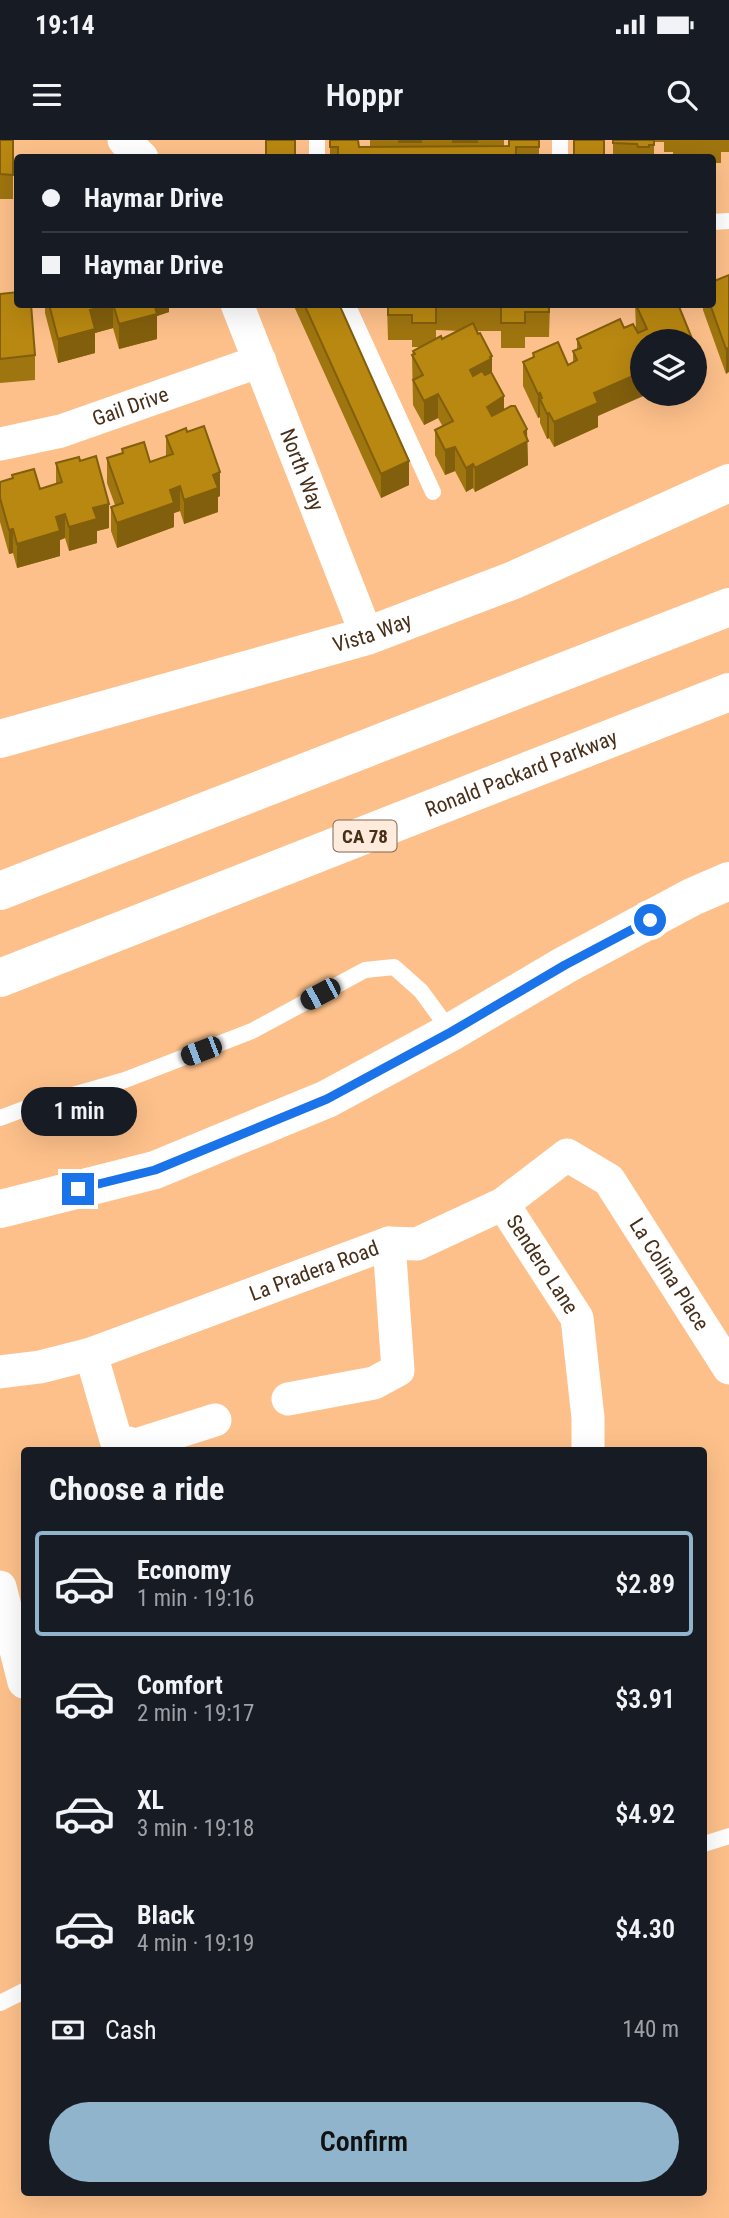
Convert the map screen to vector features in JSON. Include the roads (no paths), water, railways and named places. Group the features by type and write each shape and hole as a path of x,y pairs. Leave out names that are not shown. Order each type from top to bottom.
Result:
{"main road":[{"name":"Vista Way","path":"0,739 367,636 514,580 729,482"},
{"path":"0,891 722,609"},
{"name":"Ronald Packard Parkway","path":"0,978 729,692"},
{"path":"0,1209 155,1170 327,1099 451,1032 565,965 692,897 729,881"}],"street":[{"path":"124,140 138,154"},
{"name":"North Way","path":"239,308 367,636"},
{"name":"Gail Drive","path":"0,444 61,431 260,361"},
{"name":"La Pradera Road","path":"0,1371 40,1367 92,1354 389,1243 416,1244 503,1204 567,1156 608,1180"},
{"name":"La Colina Place","path":"608,1180 729,1368"},
{"name":"Sendero Lane","path":"503,1204 577,1318 588,1418 588,1447"},
{"path":"288,1399 374,1383 398,1370 389,1243"},
{"path":"92,1354 116,1440 136,1445 215,1420"},
{"path":"0,1587 14,1667"}],"lane":[{"path":"349,308 433,492"},
{"path":"0,1118 125,1080 252,1031 365,970 394,967 421,990 451,1032"},
{"path":"707,1843 729,1836"},
{"path":"0,2003 21,1992"}]}
